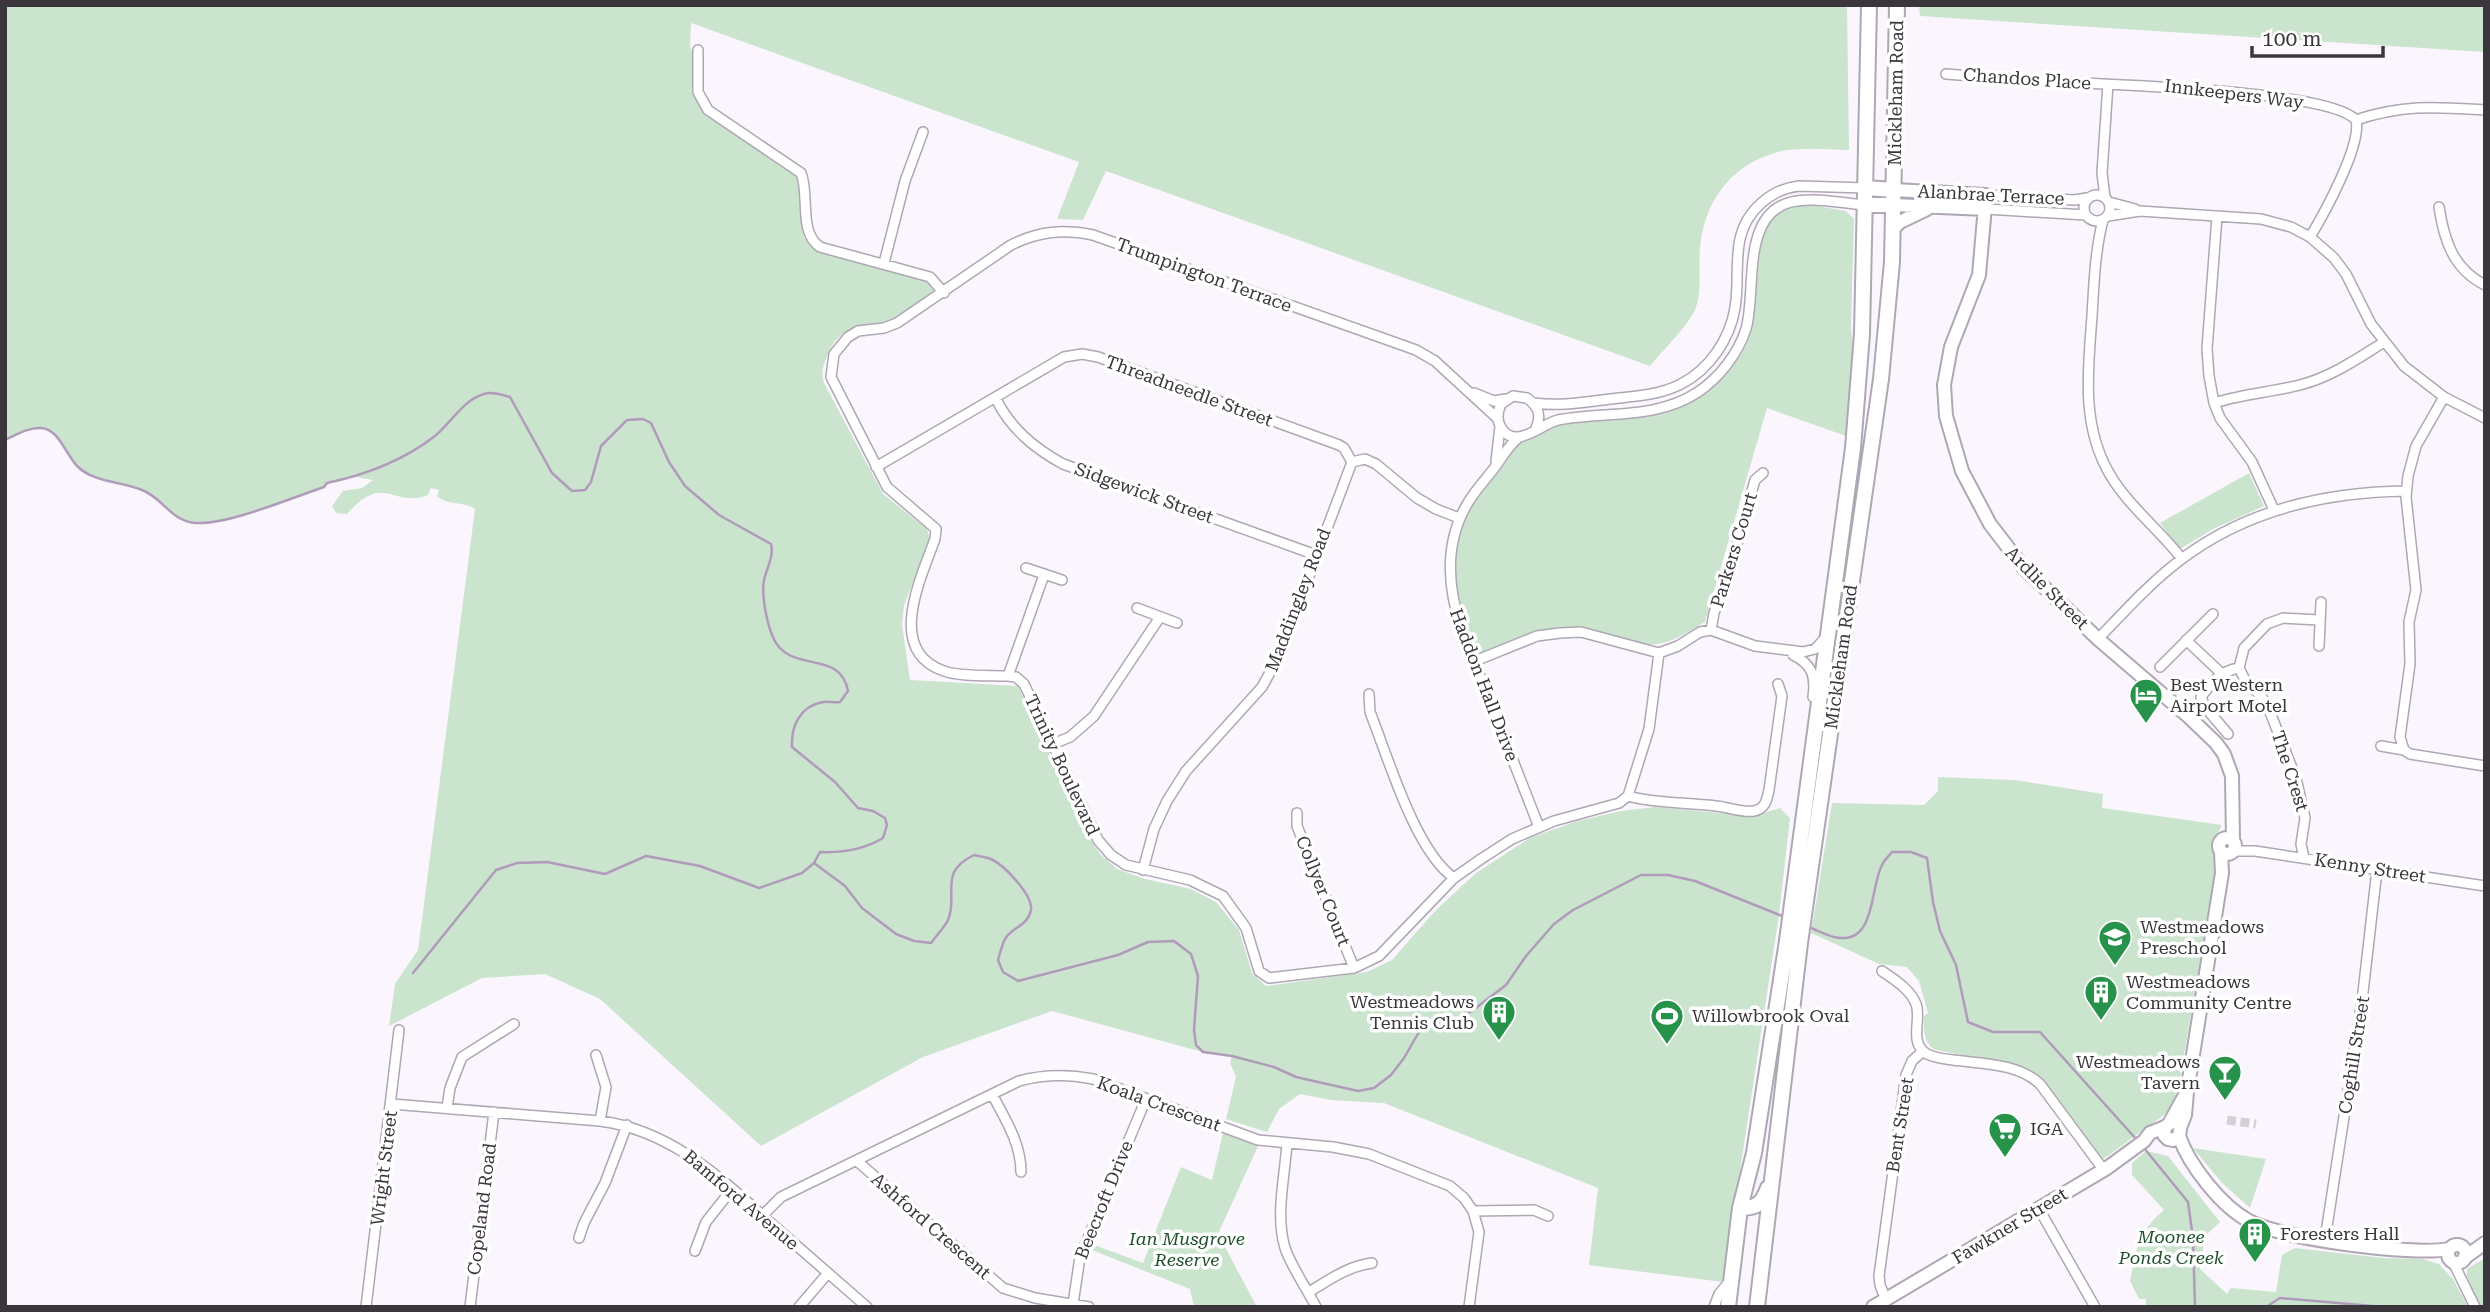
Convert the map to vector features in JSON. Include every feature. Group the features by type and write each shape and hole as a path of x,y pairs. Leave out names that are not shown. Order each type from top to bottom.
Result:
{"main road":[{"name":"Mickleham Road","path":"1800,896 1806,805 1860,376 1869,5"},
{"name":"Mickleham Road","path":"1728,1307 1740,1208 1755,1153 1769,1056 1793,942 1881,379 1888,318 1893,229 1897,5"},
{"path":"1866,188 1894,190"},
{"path":"1865,205 1893,205"},
{"name":"Mickleham Road","path":"1757,1307 1787,1049 1793,942"},
{"path":"1769,1056 1778,1049 1787,1049"},
{"path":"1740,1208 1754,1208 1760,1204 1773,1177"},
{"path":"1740,1208 1758,1215 1768,1228"}],"street":[{"path":"698,50 698,92 708,110 800,173 804,184 808,232 814,243 820,247 930,277 944,293 897,323 884,328 858,331 841,344 834,354 831,377 876,467 893,493 936,529 935,539 914,595 911,634 916,650 929,664 946,672 1008,676 1044,575"},
{"name":"Chandos Place","path":"1946,74 2108,84"},
{"path":"2097,218 2110,209 2102,173 2108,84"},
{"name":"Innkeepers Way","path":"2108,84 2172,86 2283,98 2326,106 2347,113 2356,120"},
{"path":"2310,237 2343,172 2356,133 2356,120 2406,107 2485,110"},
{"path":"884,263 905,181 923,132"},
{"path":"2097,218 2083,207 2091,197 2102,173"},
{"path":"1495,467 1501,404 1506,399 1520,396 1534,403 1554,405 1642,395 1682,384 1702,369 1718,352 1729,330 1735,310 1740,238 1749,217 1767,197 1799,186 1866,188"},
{"name":"Alanbrae Terrace","path":"1894,190 2074,200 2091,197 2140,211"},
{"name":"Ardlie Street","path":"1986,195 1979,275 1951,346 1945,371 1944,400 1950,436 1970,487 2003,543 2042,586 2098,639 2216,743 2224,754 2232,776 2229,847 2222,873 2187,1092 2171,1132"},
{"path":"1499,423 1511,436 1519,437 1558,420 1667,407 1699,391 1720,374 1735,353 1745,331 1751,308 1755,241 1759,229 1768,217 1788,203 1803,201 1865,205"},
{"name":"Alanbrae Terrace","path":"1893,205 2097,218 2140,211 2275,222 2310,237 2334,258 2346,274 2384,342 2404,366 2444,397 2485,418"},
{"path":"1893,229 1900,222 1934,207"},
{"path":"2439,207 2450,251 2465,272 2485,285"},
{"path":"2217,216 2207,349 2208,376 2214,403 2228,430 2261,478 2274,510"},
{"path":"2097,218 2087,389 2092,431 2108,472 2121,492 2182,559"},
{"name":"Trumpington Terrace","path":"944,293 1011,245 1027,237 1057,230 1083,233 1416,350 1435,361 1499,423"},
{"path":"2214,403 2320,378 2341,369 2384,342"},
{"name":"Threadneedle Street","path":"876,467 1064,356 1082,354 1098,357 1339,445 1344,448 1352,462 1365,458 1417,498 1459,519"},
{"name":"Trumpington Terrace","path":"1463,387 1483,398 1494,401 1506,399"},
{"path":"2404,750 2400,737 2410,664 2409,622 2416,590 2406,491 2416,446 2444,397"},
{"name":"Sidgewick Street","path":"996,398 1007,418 1022,435 1040,451 1063,464 1316,555"},
{"path":"1534,403 1539,416 1536,428"},
{"name":"Haddon Hall Drive","path":"1519,437 1508,446 1480,484 1459,519 1449,569 1452,603 1539,827"},
{"name":"Maddingley Road","path":"1143,870 1154,829 1167,801 1186,771 1262,687 1279,656 1352,462"},
{"name":"Parkers Court","path":"1711,630 1755,480 1763,473"},
{"path":"2098,639 2137,597 2182,559 2217,537 2274,510 2342,494 2406,491"},
{"path":"1026,568 1062,580"},
{"path":"2319,646 2321,602"},
{"path":"1137,608 1177,623"},
{"path":"2160,667 2213,614"},
{"path":"1053,744 1070,737 1094,716 1160,617"},
{"path":"2228,734 2201,699 2202,695 2225,670 2239,668 2244,648 2267,624 2283,618 2319,620"},
{"path":"1475,661 1537,636 1560,633 1581,632 1659,653 1678,646 1700,632 1711,630 1745,643 1784,651 1811,651 1828,635"},
{"path":"2186,640 2221,673"},
{"path":"1784,651 1806,662 1813,675 1814,688 1805,759 1806,805"},
{"path":"1659,653 1648,729 1628,796 1647,801 1710,805 1749,811 1760,809 1769,790 1783,696 1777,684"},
{"name":"The Crest","path":"2239,668 2245,680 2268,707 2296,778 2305,818 2301,844 2304,858"},
{"name":"Trinity Boulevard","path":"1008,676 1016,677 1024,684 1098,840 1111,855 1126,865 1190,880 1223,896 1246,928 1257,967 1264,976 1282,978 1354,968 1379,956 1454,878 1512,839 1554,821 1619,803 1628,796"},
{"path":"1369,694 1370,712 1419,831 1438,863 1454,878"},
{"path":"2381,746 2404,750 2410,754 2485,766"},
{"name":"Collyer Court","path":"1297,813 1297,826 1354,968"},
{"path":"2292,857 2301,844"},
{"name":"Kenny Street","path":"2229,847 2485,886"},
{"name":"Coghill Street","path":"2325,1240 2362,1001 2378,870"},
{"path":"1882,971 1902,985 1915,1002 1918,1012 1917,1039 1923,1051 1938,1058 2013,1068 2032,1077 2100,1165 2107,1168"},
{"path":"447,1108 450,1088 462,1057 514,1024"},
{"name":"Wright Street","path":"366,1307 399,1030"},
{"name":"Bent Street","path":"1886,1300 1879,1276 1906,1075 1912,1062 1923,1051"},
{"path":"596,1055 606,1087 600,1121"},
{"name":"Koala Crescent","path":"763,1215 781,1198 1019,1081 1060,1074 1093,1079 1258,1140 1333,1147 1369,1154 1450,1186 1464,1198 1473,1211"},
{"path":"992,1094 1016,1141 1021,1172"},
{"name":"Beecroft Drive","path":"1073,1304 1080,1257 1146,1099"},
{"name":"Bamford Avenue","path":"392,1104 600,1121 627,1125 670,1143 711,1171 867,1307"},
{"name":"Copeland Road","path":"470,1307 494,1112"},
{"path":"579,1238 627,1125"},
{"path":"2171,1132 2191,1162 2230,1208 2249,1221 2265,1227 2325,1240 2457,1256 2485,1243"},
{"name":"Fawkner Street","path":"1872,1307 2107,1168 2144,1141 2171,1132"},
{"path":"1287,1143 1282,1233 1286,1249 1316,1307"},
{"name":"Ashford Crescent","path":"857,1161 1003,1288 1035,1298 1089,1307"},
{"path":"695,1251 706,1222 732,1189"},
{"path":"2039,1209 2095,1307"},
{"path":"1469,1307 1479,1232 1473,1211 1534,1210 1548,1216"},
{"path":"2457,1256 2463,1280 2475,1307"},
{"path":"1308,1292 1343,1271 1372,1263"},
{"path":"799,1307 828,1273"},
{"name":"Mickleham Road","path":"1714,1307 1719,1294 1730,1279"}],"green space":[{"path":"5,5 1847,5 1849,150 1802,149 1774,153 1744,167 1732,177 1713,202 1702,232 1699,289 1694,312 1650,366 1106,171 1083,220 1057,219 1079,162 691,23 693,85 697,99 799,176 804,237 813,247 927,278 933,283 933,293 891,320 854,329 839,337 827,356 823,372 824,383 883,494 927,529 930,539 904,605 902,624 910,680 1018,686 1089,837 1100,854 1117,869 1145,879 1191,889 1216,902 1239,930 1252,973 1266,986 1367,972 1392,960 1435,911 1476,873 1530,838 1574,822 1621,811 1655,807 1754,816 1780,808 1790,818 1779,915 1723,1282 1589,1265 1598,1188 1384,1103 1331,1100 1300,1094 1279,1109 1267,1132 1226,1119 1236,1077 1230,1063 1232,1056 1195,1050 1052,1011 923,1057 761,1146 600,999 545,974 482,978 389,1026 395,984 418,950 475,509 441,499 437,496 439,490 431,488 428,495 416,498 380,493 371,495 360,501 347,514 336,513 332,506 343,491 362,488 373,480 356,477 327,483 324,487 225,520 195,523 173,514 156,498 142,490 99,479 84,472 47,429 32,429 5,440"},
{"path":"1919,5 2485,5 2485,52 1920,16"},
{"path":"1805,204 1846,211 1854,219 1851,326 1855,371 1846,436 1767,408 1705,622 1690,631 1666,642 1649,645 1589,629 1568,627 1528,635 1477,655 1458,597 1455,561 1463,523 1479,494 1515,446 1541,430 1561,422 1631,416 1663,409 1698,395 1726,375 1750,335 1764,234 1776,216 1785,210"},
{"path":"2249,473 2264,506 2213,529 2180,549 2160,523"},
{"path":"1938,777 2015,780 2103,794 2102,808 2222,825 2214,842 2218,858 2175,1107 2102,1160 2041,1078 2030,1070 1933,1049 1925,1034 1924,1016 1928,1013 1919,981 1907,967 1879,964 1811,933 1832,803 1924,805 1938,791"},
{"name":"Ian Musgrove Reserve","path":"1223,1133 1259,1144 1218,1234 1257,1307 1194,1307 1190,1289 1087,1248 1089,1243 1143,1263 1181,1167 1212,1180"},
{"path":"2193,1148 2266,1159 2250,1208 2222,1183"},
{"name":"Moonee Ponds Creek","path":"2146,1151 2168,1156 2220,1222 2205,1236 2200,1269 2227,1294 2231,1288 2276,1292 2282,1255 2295,1248 2383,1258 2423,1259 2439,1264 2453,1279 2468,1307 2146,1307 2146,1299 2139,1299 2130,1281 2143,1234 2164,1210 2132,1175 2132,1163"},
{"path":"2485,1258 2485,1307 2480,1307 2467,1276 2467,1269"}],"waterway":[{"name":"Moonee Ponds Creek","path":"5,440 32,429 47,429 84,472 99,479 142,490 156,498 173,514 195,523 242,515 324,487 327,483 384,466 423,445 470,401 487,393 510,397 552,473 572,491 585,490 591,482 601,446 627,420 643,419 651,423 669,462 685,486 719,515 771,544 772,553 764,580 764,596 766,616 772,635 780,648 798,659 829,666 844,679 848,691 840,702 815,704 798,718 792,747 835,782 858,808 873,811 885,818 887,825 883,838 852,850 820,852 814,863 845,886 862,908 896,934 914,941 931,943 948,920 952,877 956,869 974,855 991,859 1017,881 1031,910 1027,920 1004,941 998,960 1003,972 1018,981 1118,955 1148,942 1174,941 1191,954 1198,976 1194,1030 1196,1045 1203,1052 1274,1067 1296,1077 1358,1091 1374,1088 1391,1075 1423,1025 1438,1020 1458,1020 1477,1007 1506,985 1526,956 1554,924 1573,910 1641,875 1668,875 1695,881 1787,918"},
{"name":"Moonee Ponds Creek","path":"1809,927 1840,938 1852,937 1866,922 1878,875 1892,852 1911,852 1927,858 1940,931 1956,965 1968,1022 1993,1032 2040,1032 2137,1140"},
{"path":"413,973 496,870 517,863 547,862 605,874 646,856 700,866 759,888 802,873 814,863"},
{"name":"Moonee Ponds Creek","path":"2144,1148 2188,1202 2193,1238 2195,1307"},
{"name":"Moonee Ponds Creek","path":"2266,1307 2280,1298 2384,1307"},
{"name":"Moonee Ponds Creek","path":"2385,1307 2428,1307"}],"tunnel":[{"path":"2227,1120 2256,1124"}],"place":[{"name":"Best Western Airport Motel","path":"2146,725"},
{"name":"Westmeadows Preschool","path":"2115,967"},
{"name":"Westmeadows Community Centre","path":"2101,1022"},
{"name":"Westmeadows Tennis Club","path":"1499,1042"},
{"name":"Willowbrook Oval","path":"1667,1046"},
{"name":"Westmeadows Tavern","path":"2225,1102"},
{"name":"IGA","path":"2005,1159"},
{"name":"Foresters Hall","path":"2255,1264"}]}
